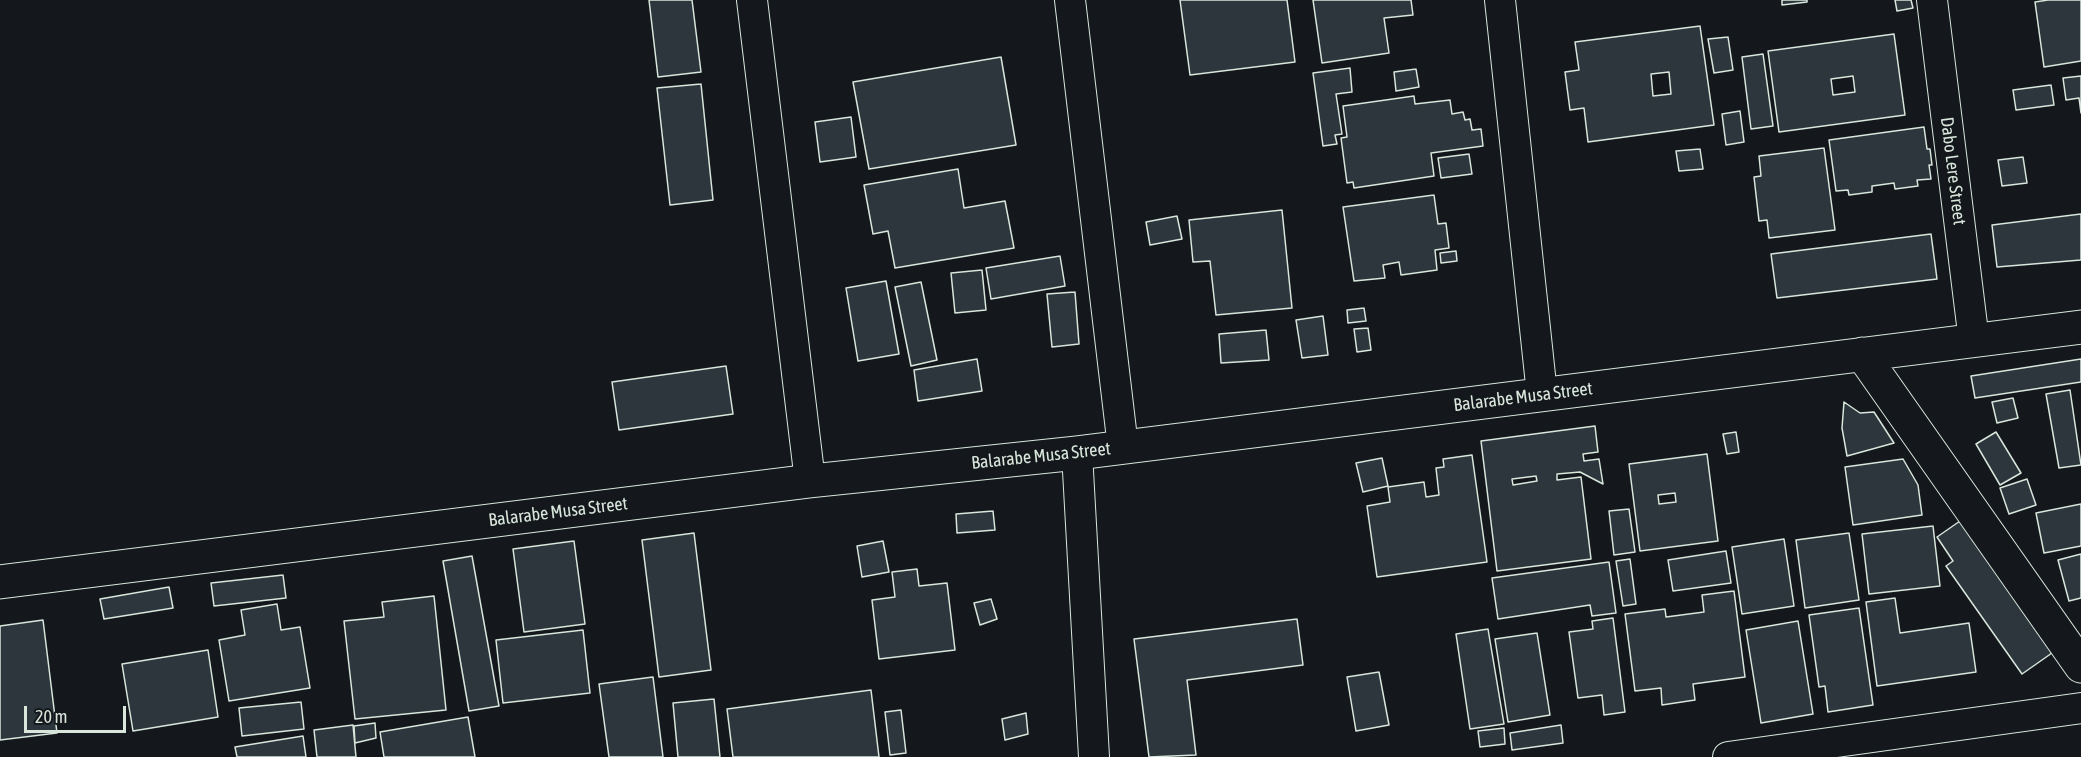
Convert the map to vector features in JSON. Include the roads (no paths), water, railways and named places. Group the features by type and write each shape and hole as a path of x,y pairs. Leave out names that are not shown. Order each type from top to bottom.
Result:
{"street":[{"path":"752,0 810,481"},
{"path":"1070,0 1124,447"},
{"path":"1500,0 1542,394"},
{"name":"Dabo Lere Street","path":"1932,0 1974,342"},
{"name":"Balarabe Musa Street","path":"0,582 810,481 1077,453 2081,327"},
{"path":"1862,354 2081,666"},
{"path":"1077,453 1094,757"},
{"path":"1728,757 2081,708"}]}
